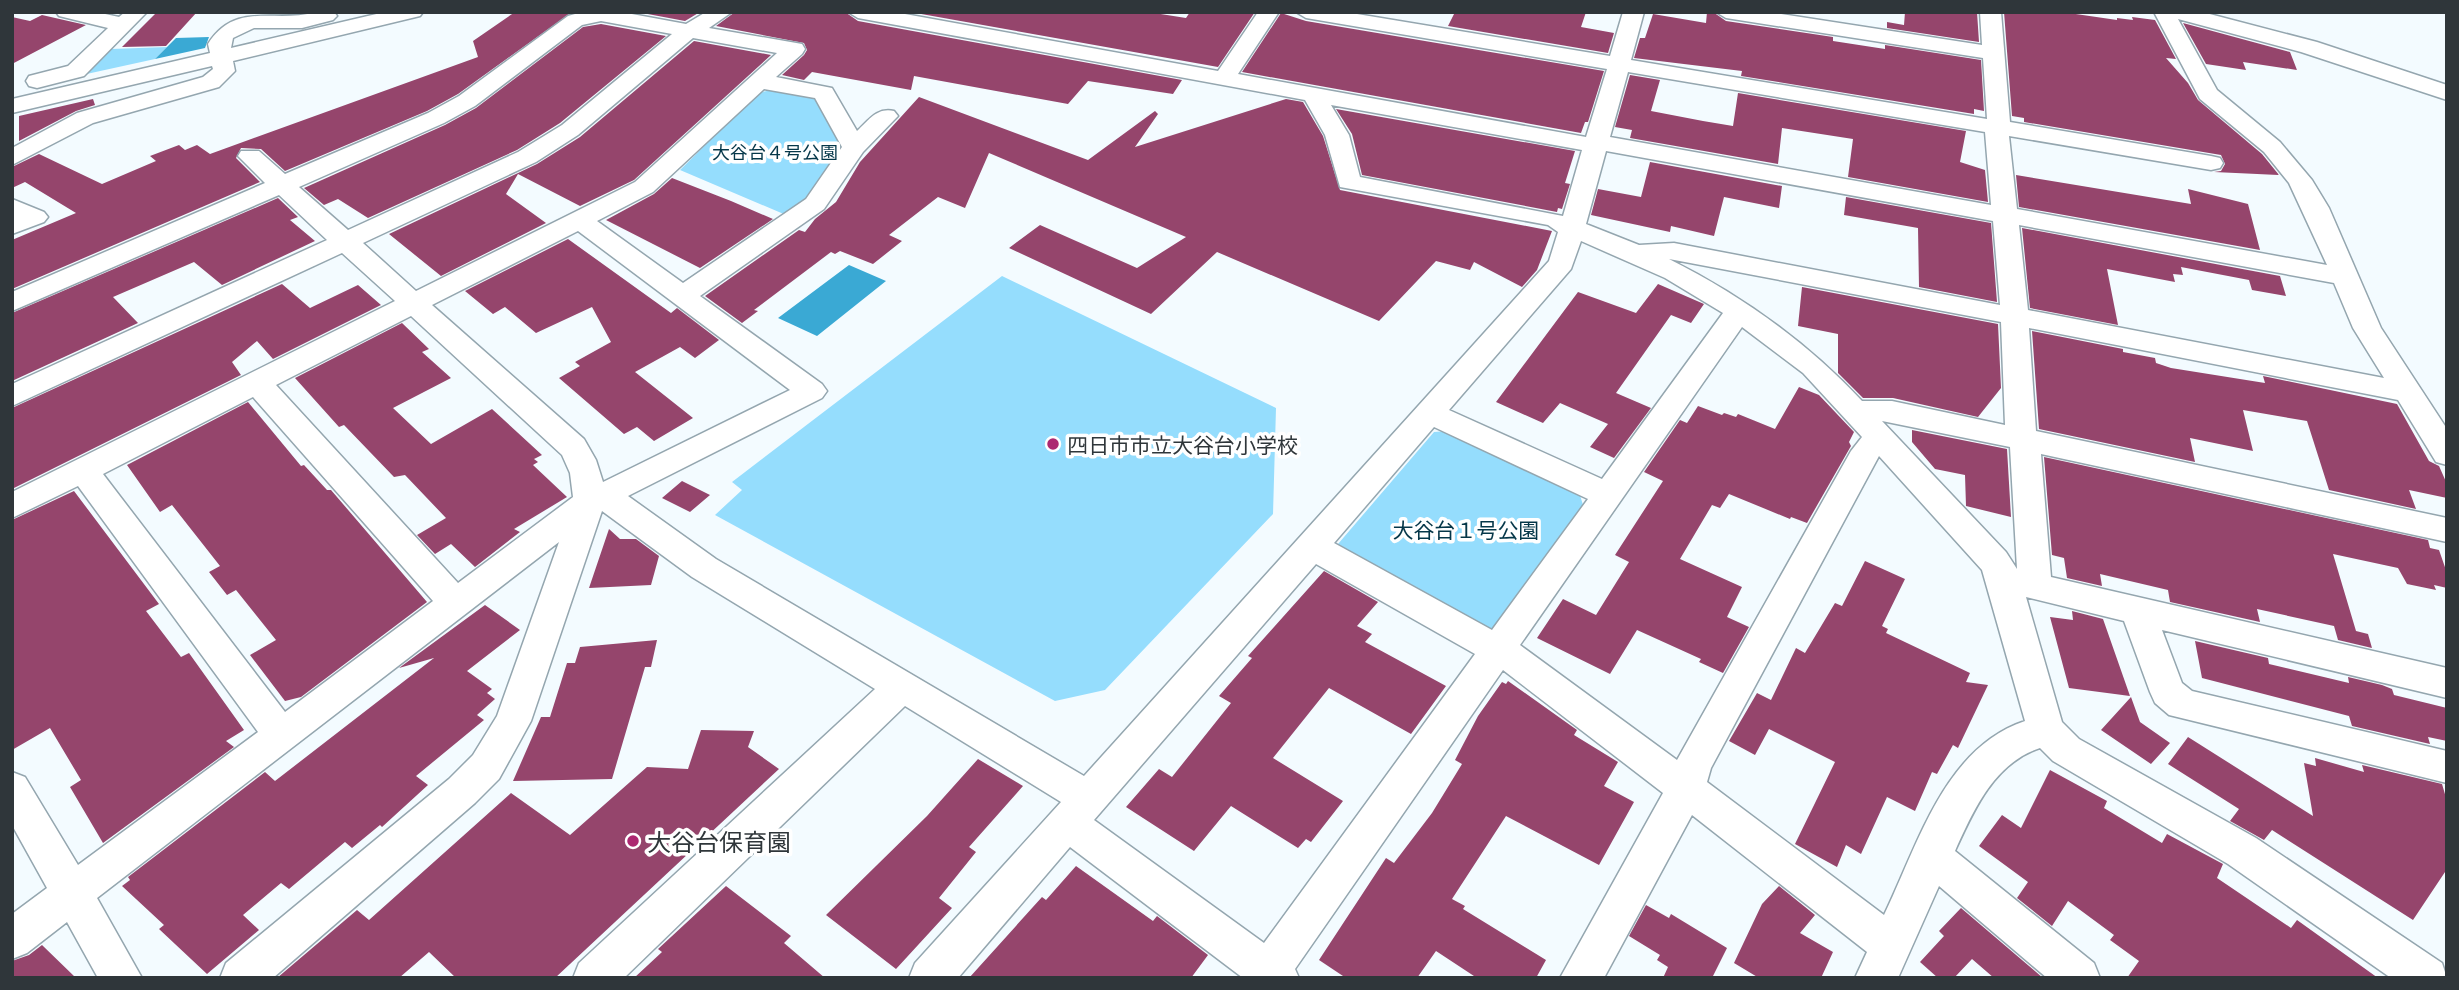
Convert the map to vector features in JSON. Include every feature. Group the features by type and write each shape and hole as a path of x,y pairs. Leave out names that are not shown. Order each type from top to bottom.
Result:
{"street":[{"path":"66,12 131,18"},
{"path":"12,158 67,127 110,109 211,82 224,71 219,44 222,36 242,24 271,19 299,22 343,12"},
{"path":"12,106 413,12"},
{"path":"12,396 542,149 570,130 688,31 722,12"},
{"path":"858,12 916,17 1224,78 2344,276"},
{"path":"1224,78 1269,12"},
{"path":"1306,12 2211,163"},
{"path":"930,978 1562,263 1559,223 1597,144 1634,12"},
{"path":"1726,12 1992,53"},
{"path":"1990,12 2023,439 2020,583 2046,730 2087,763 2242,851 2427,978"},
{"path":"2164,12 2208,94 2272,147 2300,180 2316,208 2367,328 2447,454"},
{"path":"2177,12 2309,47 2447,93"},
{"path":"12,302 406,133 467,101 575,20 601,15 794,49 651,183 12,506"},
{"path":"12,88 76,71 131,18"},
{"path":"760,81 824,93 854,147"},
{"path":"1313,94 1337,135 1349,182 1559,223 1634,252 1739,311 1814,366 1994,561 2020,583 2447,683"},
{"path":"683,295 815,204 854,147 886,116"},
{"path":"250,156 573,447 586,471 596,499 900,688 1078,810 1271,975 1498,649 1739,311"},
{"path":"12,205 35,217 12,226"},
{"path":"12,939 596,499 812,391 580,220"},
{"path":"1634,252 1674,251 1709,257 2407,392"},
{"path":"258,384 456,604"},
{"path":"1869,424 1892,411 2447,530"},
{"path":"1430,412 1607,495"},
{"path":"1581,978 1686,789 1693,765 1866,451 1869,424"},
{"path":"84,471 282,736"},
{"path":"241,978 462,791 486,766 513,721 596,499"},
{"path":"1311,546 1520,662 1686,789 1884,962 1961,795 1985,764 2022,738 2046,730"},
{"path":"2137,610 2168,692 2182,704 2447,767"},
{"path":"594,978 900,688"},
{"path":"12,789 121,978"},
{"path":"1933,857 2079,978"}],"green space":[{"path":"167,47 155,59 82,75 111,49"},
{"name":"大谷台４号公園","path":"776,89 816,97 843,149 806,202 786,215 680,170 758,93"},
{"path":"1002,276 1276,408 1273,514 1105,690 1055,701 715,515 742,490 732,482"},
{"name":"大谷台１号公園","path":"1448,431 1579,492 1583,505 1495,630 1482,630 1339,553 1338,544 1434,432"}],"shaded area":[{"path":"209,37 205,48 155,59 176,38"},
{"path":"849,265 886,281 817,336 778,318"}],"building":[{"path":"157,12 197,12 166,46 122,47"},
{"path":"515,12 572,12 458,94 427,111 285,171 261,149 241,148 236,158 260,182 12,289 12,240 76,213 25,182 12,188 12,167 39,154 102,184 156,161 150,156 179,145 185,150 197,145 210,154 478,57 473,41"},
{"path":"637,12 700,12 685,21"},
{"path":"735,12 845,12 858,21 1182,80 1173,94 1088,81 1068,104 914,76 911,90 812,72 804,80 782,75 804,55 807,50 804,43 716,26"},
{"path":"910,12 1148,12 1186,18 1190,12 1255,12 1218,67"},
{"path":"1455,12 1586,12 1581,27 1614,33 1608,53 1448,26"},
{"path":"1707,12 1713,12 1726,21 1833,37 1833,41 1885,49 1885,45 1981,60 1984,111 1974,109 1974,114 1741,76 1742,71 1634,58 1640,38 1645,38 1653,14 1706,23"},
{"path":"1905,12 1977,12 1979,42 1887,28 1887,22 1904,25"},
{"path":"2004,12 2062,12 2117,20 2133,20 2132,17 2155,20 2176,59 2166,58 2188,83 2198,100 2262,154 2279,175 2214,172 2221,171 2225,164 2221,155 2024,122 2024,118 2012,116"},
{"path":"1281,13 1306,21 1604,71 1588,122 1585,122 1581,133 1242,72"},
{"path":"42,15 86,25 12,64 12,17 30,21"},
{"path":"2183,23 2290,52 2297,70 2243,62 2246,70 2206,64"},
{"path":"601,24 666,36 560,123 517,150 368,218 338,199 324,205 304,188 445,125 476,108 583,27"},
{"path":"694,41 771,55 634,180 580,206 518,174 506,194 546,223 441,276 389,234 537,164 580,137"},
{"path":"1630,75 1660,80 1651,111 1733,126 1738,93 1966,131 1960,162 1985,170 1988,202 1848,177 1853,139 1782,128 1778,164 1630,138 1632,130 1615,127"},
{"path":"919,97 1088,160 1155,111 1158,114 1135,147 1286,99 1303,102 1323,136 1340,190 1552,231 1537,270 1522,287 1474,262 1470,270 1436,261 1379,321 1217,252 1151,314 1009,248 1040,225 1137,268 1186,237 989,153 965,208 938,197 889,235 902,241 873,264 840,251 835,254 831,252 754,310 758,311 742,323 705,296 799,230 805,232 815,219 836,202 860,162"},
{"path":"93,99 95,105 76,111 19,141 19,116"},
{"path":"1336,109 1575,151 1565,183 1570,184 1562,209 1558,208 1557,212 1362,175 1352,134"},
{"path":"1650,162 1782,186 1779,208 1724,197 1714,236 1671,226 1670,232 1591,215 1598,189 1641,197"},
{"path":"2016,175 2191,204 2188,189 2248,204 2260,250 2019,207"},
{"path":"672,178 773,219 700,268 606,220 654,194"},
{"path":"1846,197 1991,223 1997,302 1919,287 1918,228 1844,215"},
{"path":"278,198 298,217 290,220 315,241 222,285 194,262 113,297 138,323 12,381 12,313"},
{"path":"2022,228 2280,276 2286,296 2252,290 2249,280 2181,267 2183,275 2173,274 2175,282 2107,269 2118,325 2030,308"},
{"path":"568,239 671,313 677,308 719,340 695,358 680,347 635,372 693,418 654,441 637,427 624,434 559,378 580,366 575,362 611,342 592,307 536,333 505,307 493,314 465,291"},
{"path":"282,284 310,308 358,285 381,305 273,359 257,341 232,362 241,375 12,489 12,408"},
{"path":"1658,284 1704,304 1691,323 1671,315 1616,393 1651,408 1614,458 1590,447 1608,424 1560,403 1543,423 1496,402 1578,292 1636,313"},
{"path":"1802,287 1998,324 2001,388 1978,417 1893,398 1863,398 1838,373 1838,334 1798,326"},
{"path":"402,323 429,349 422,352 451,378 393,408 431,444 492,409 542,455 534,459 538,462 533,465 567,497 514,529 520,532 475,567 451,544 435,554 417,535 446,518 405,475 394,477 344,425 339,427 295,378"},
{"path":"2032,331 2123,349 2123,352 2155,358 2156,363 2171,368 2265,383 2263,376 2397,404 2429,461 2439,466 2447,484 2447,498 2409,490 2416,509 2329,490 2307,421 2243,410 2253,451 2190,438 2195,462 2039,429"},
{"path":"1799,387 1819,395 1854,432 1849,442 1851,446 1807,523 1791,517 1790,519 1729,494 1720,508 1712,505 1680,559 1742,587 1727,617 1749,627 1723,673 1699,662 1701,659 1637,630 1610,674 1537,638 1563,599 1596,615 1629,562 1615,555 1663,481 1644,472 1680,420 1687,423 1698,406 1722,415 1724,413 1736,417 1738,414 1775,429"},
{"path":"248,402 301,466 304,465 327,490 331,490 427,602 301,697 285,701 250,655 276,640 236,590 227,595 209,572 220,566 172,505 160,512 127,465"},
{"path":"1912,430 2007,449 2011,517 1966,506 1965,475 1935,469 1912,442"},
{"path":"2044,457 2428,540 2430,548 2439,550 2447,573 2447,588 2434,585 2436,590 2407,584 2398,568 2333,554 2356,631 2368,634 2372,648 2338,640 2334,626 2257,609 2260,622 2170,602 2168,590 2100,574 2102,586 2067,578 2064,558 2052,555"},
{"path":"682,481 710,495 690,512 662,498"},
{"path":"74,491 159,604 146,611 181,657 189,653 244,730 226,741 234,747 103,843 70,787 81,780 50,728 12,750 12,520"},
{"path":"609,529 620,539 636,539 659,556 651,585 589,588"},
{"path":"1865,561 1905,579 1882,626 1888,629 1886,633 1970,673 1966,682 1988,685 1958,748 1953,745 1937,774 1932,772 1915,811 1887,797 1861,854 1846,845 1837,867 1795,844 1835,762 1769,729 1755,755 1729,741 1757,693 1771,700 1796,648 1805,653 1835,603 1842,606"},
{"path":"1324,571 1378,602 1357,626 1372,634 1365,642 1446,686 1411,734 1329,688 1273,758 1343,801 1311,842 1306,839 1298,848 1231,806 1194,851 1126,807 1159,769 1172,777 1231,703 1219,696 1252,658 1248,656"},
{"path":"485,605 520,630 467,671 492,689 487,693 495,699 477,715 484,720 416,776 428,785 382,827 380,825 352,848 345,842 289,889 281,883 243,915 259,930 207,974 159,929 164,925 122,886 130,880 128,877 265,772 275,781 434,658 399,668"},
{"path":"2072,611 2103,619 2130,696 2069,688 2050,617 2073,620"},
{"path":"657,640 651,667 645,667 612,779 513,781 541,717 550,717 567,663 575,663 580,647"},
{"path":"2195,641 2268,658 2269,664 2349,683 2348,677 2382,685 2392,689 2394,695 2447,708 2447,741 2428,737 2430,744 2352,726 2349,716 2202,678"},
{"path":"1508,681 1577,730 1574,735 1618,762 1604,786 1634,802 1599,865 1506,816 1452,899 1465,906 1463,909 1546,960 1536,978 1477,978 1436,951 1417,978 1346,978 1319,960 1386,858 1394,863 1432,813 1462,764 1455,760 1478,716 1502,682 1506,684"},
{"path":"2131,697 2140,722 2170,743 2151,764 2101,730"},
{"path":"701,730 754,731 748,747 779,769 555,978 456,978 429,952 399,978 277,978 357,910 369,920 511,793 570,835 647,767 688,769"},
{"path":"2188,737 2313,816 2304,763 2316,766 2315,758 2364,772 2362,765 2442,784 2447,801 2447,869 2413,920 2272,830 2264,840 2230,821 2239,809 2168,764"},
{"path":"978,759 1023,786 969,847 976,852 939,898 952,908 896,969 826,915 927,816"},
{"path":"2050,770 2107,801 2104,808 2162,843 2167,834 2223,864 2217,878 2291,928 2297,920 2378,978 2127,978 2139,961 2110,940 2114,935 2068,901 2052,926 2017,898 2028,882 1979,846 2002,815 2021,828"},
{"path":"1076,866 1153,921 1157,916 1208,955 1191,978 969,978 1042,897 1046,900"},
{"path":"726,886 791,936 784,943 825,978 634,978 662,952 658,949"},
{"path":"1779,886 1815,915 1800,933 1833,952 1821,978 1759,978 1734,963 1762,904"},
{"path":"1646,905 1669,918 1671,914 1727,948 1712,978 1663,978 1668,967 1657,960 1660,955 1629,936"},
{"path":"1961,908 2043,978 1994,978 1972,959 1954,978 1938,978 1920,962 1944,936 1939,931"},
{"path":"42,945 76,978 12,978 12,961 29,955"}],"place":[{"name":"四日市市立大谷台小学校","path":"1053,444"},
{"name":"大谷台保育園","path":"633,841"}]}
